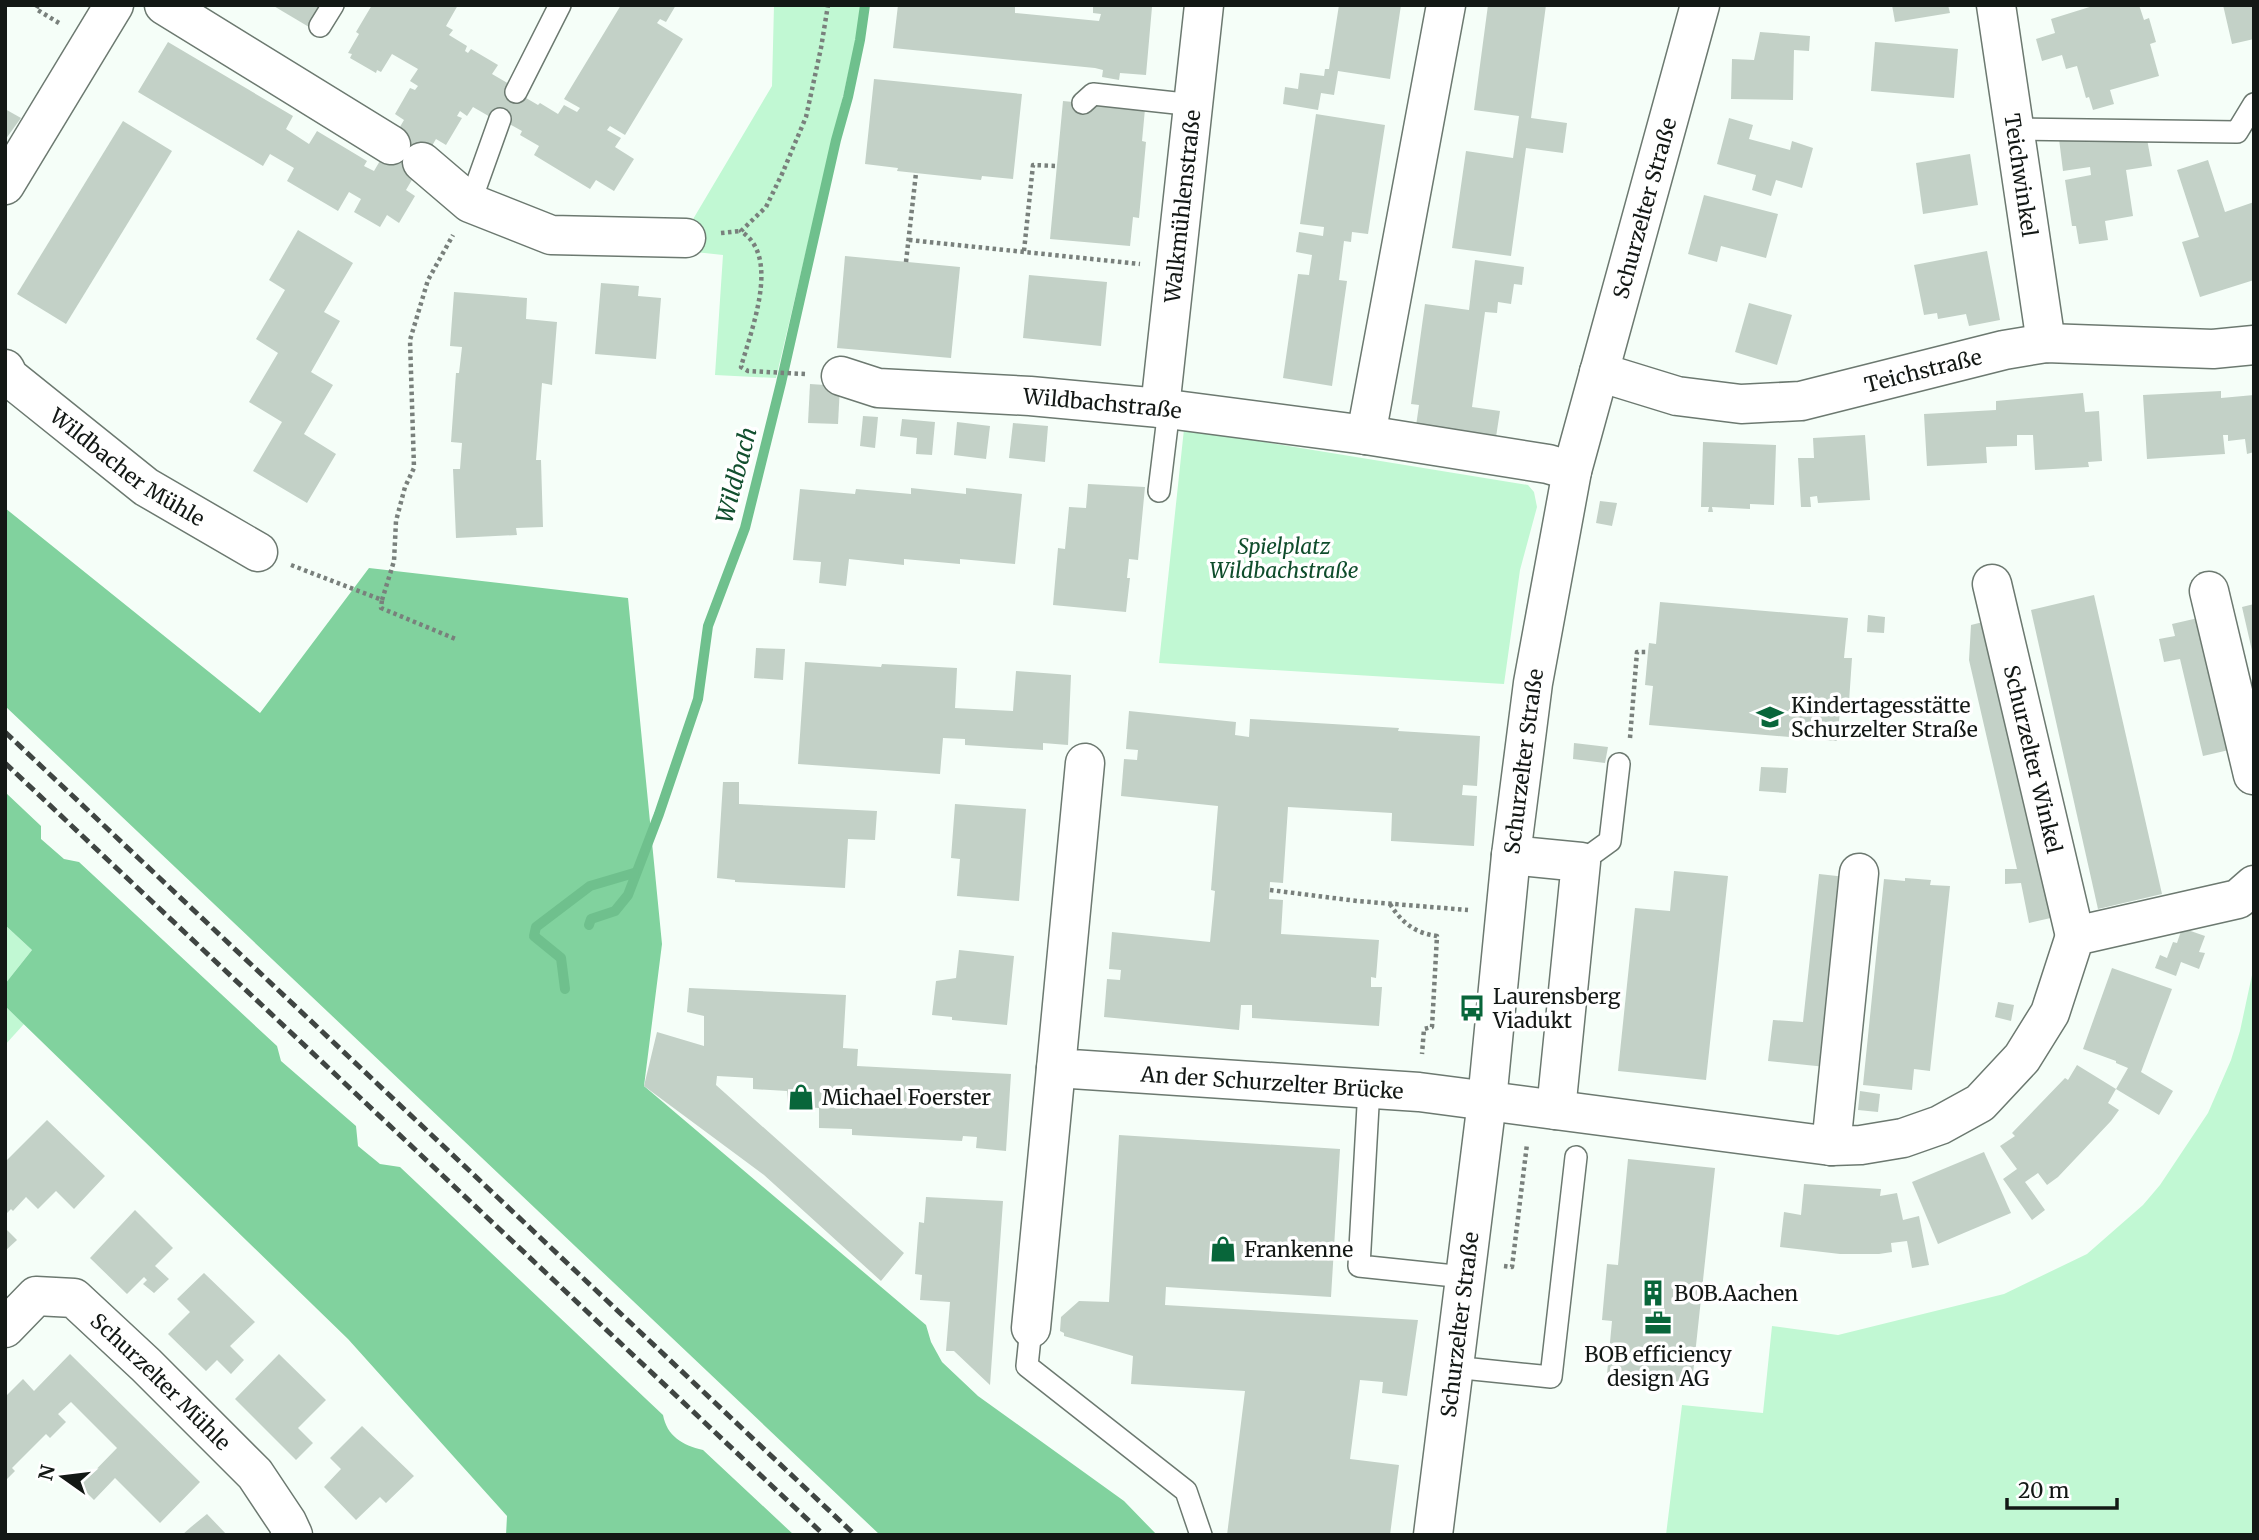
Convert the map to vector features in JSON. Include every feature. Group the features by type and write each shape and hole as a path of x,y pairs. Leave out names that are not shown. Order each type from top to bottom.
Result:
{"street":[{"path":"5,186 114,5"},
{"path":"164,5 407,153 470,203 551,234 686,238"},
{"name":"Walkmühlenstraße","path":"1165,409 1176,268 1204,5"},
{"path":"1366,435 1446,5"},
{"name":"Schurzelter Straße","path":"1433,1535 1487,1101 1511,855 1533,683 1572,471 1700,5"},
{"name":"Teichwinkel","path":"1996,5 2046,343"},
{"name":"Teichstraße","path":"1599,372 1677,396 1741,404 1801,401 2004,350 2046,343 2213,349 2254,345"},
{"name":"Wildbacher Mühle","path":"5,369 9,377 146,486 258,552"},
{"name":"Wildbachstraße","path":"823,375 878,388 1030,396 1165,409 1366,435 1548,464 1572,471"},
{"name":"Schurzelter Winkel","path":"1992,584 2075,936"},
{"path":"2209,592 2253,777"},
{"path":"1031,1328 1085,763"},
{"path":"1511,855 1581,862 1556,1110"},
{"path":"1831,1146 1859,873"},
{"path":"1487,1101 1831,1146 1861,1145 1903,1138 1940,1125 1980,1103 2022,1058 2050,1013 2075,936 2238,899 2254,886"},
{"name":"An der Schurzelter Brücke","path":"1056,1068 1369,1088 1487,1101"},
{"name":"Schurzelter Mühle","path":"5,1328 36,1296 74,1298 146,1365 255,1474 293,1535"}],"lane":[{"path":"320,26 332,5"},
{"path":"516,92 560,5"},
{"path":"1083,103 1093,94 1194,105"},
{"path":"2015,129 2237,132 2254,104"},
{"path":"470,203 500,119"},
{"path":"1160,491 1165,409"},
{"path":"1581,862 1610,841 1619,764"},
{"path":"1369,1088 1359,1266 1464,1277"},
{"path":"1452,1367 1551,1377 1576,1157"},
{"path":"1031,1328 1027,1366 1186,1491 1201,1535"}],"path":[{"path":"823,375 747,371 741,367 760,297 761,267 754,244 741,231 766,207 806,117 828,5"},
{"path":"1024,251 1033,164 1057,166"},
{"path":"906,262 916,173"},
{"path":"458,640 381,608 394,561 396,521 405,487 414,468 410,340 428,280 470,203"},
{"path":"909,240 1176,268"},
{"path":"258,552 382,600"},
{"path":"1619,764 1629,738 1637,652 1648,652"},
{"path":"1270,890 1505,914"},
{"path":"1390,903 1399,919 1424,934 1437,936 1432,1027 1424,1029 1419,1092"}],"green space":[{"path":"774,5 861,5 856,41 776,378 715,375 723,255 686,251 689,226 772,86"},
{"name":"Spielplatz Wildbachstraße","path":"1184,429 1528,485 1534,492 1537,507 1520,570 1504,684 1159,663"},
{"path":"5,508 260,713 369,568 628,598 662,944 644,1086 926,1325 931,1342 942,1362 978,1396 1124,1501 1157,1535 880,1535 5,706"},
{"path":"5,792 41,826 41,839 64,859 79,862 277,1046 281,1061 356,1126 358,1146 380,1164 400,1167 663,1415 672,1434 688,1445 703,1450 794,1535 506,1535 507,1516 348,1339 5,1006 5,984 32,950 5,925"},
{"path":"5,925 32,950 5,984"},
{"path":"2254,948 2254,1535 1666,1535 1682,1405 1763,1413 1772,1326 1838,1335 2004,1294 2087,1254 2143,1205 2160,1185 2208,1113 2231,1060 2252,975"},
{"path":"5,1006 24,1024 5,1045"}],"building":[{"path":"272,5 323,5 309,27"},
{"path":"372,5 458,5 446,26 453,30 449,35 467,46 465,51 468,53 471,49 498,65 492,74 511,85 509,88 558,114 564,105 577,112 580,108 564,99 621,5 676,5 666,22 660,19 657,23 683,39 625,135 610,126 607,130 621,138 615,147 634,159 614,191 596,180 590,189 534,155 539,146 520,135 522,131 473,107 467,116 460,111 457,116 462,118 446,145 436,139 406,190 415,196 399,223 387,215 380,227 354,212 361,199 349,192 338,211 287,181 294,168 270,154 263,166 138,92 168,42 293,116 286,129 309,144 317,131 367,161 364,166 374,171 404,120 395,114 410,88 415,90 418,86 410,81 418,69 392,54 381,72 377,70 376,73 350,58 352,54 348,53 359,34 356,32"},
{"path":"898,5 1015,5 1015,13 1099,21 1101,14 1093,13 1093,5 1149,5 1152,7 1146,75 1120,73 1119,80 1102,77 1103,70 1095,68 893,48"},
{"path":"1339,5 1401,5 1390,79 1338,71 1334,95 1321,93 1318,110 1283,104 1285,87 1298,89 1300,73 1324,76 1325,69 1329,69"},
{"path":"1488,5 1546,5 1531,118 1567,123 1563,153 1526,148 1511,256 1452,248 1466,151 1513,158 1519,116 1474,110"},
{"path":"1892,5 1948,5 1950,13 1895,22"},
{"path":"2096,5 2139,5 2144,20 2149,18 2156,42 2150,44 2159,76 2110,90 2114,104 2093,110 2089,97 2086,98 2077,66 2066,69 2062,55 2042,61 2036,39 2055,33 2051,19"},
{"path":"2223,5 2254,5 2254,39 2232,44"},
{"path":"1760,32 1810,36 1809,51 1794,50 1793,100 1731,99 1732,59 1754,60"},
{"path":"1875,42 1958,49 1954,98 1871,91"},
{"path":"874,79 1022,94 1013,179 982,176 981,180 897,171 898,168 865,164"},
{"path":"1063,101 1145,109 1142,141 1146,142 1139,218 1133,217 1130,246 1050,239"},
{"path":"5,109 21,118 5,140"},
{"path":"1316,114 1385,125 1368,234 1352,232 1351,242 1344,241 1339,280 1347,281 1332,386 1283,378 1298,274 1309,275 1312,255 1296,252 1299,232 1323,236 1324,227 1300,224"},
{"path":"1729,118 1753,125 1749,139 1790,150 1792,141 1813,148 1802,188 1776,180 1771,196 1752,190 1756,175 1717,164"},
{"path":"123,121 172,151 66,324 17,294"},
{"path":"2059,139 2147,139 2152,166 2126,170 2133,216 2105,221 2108,240 2079,244 2076,226 2072,226 2065,180 2091,175 2090,167 2063,171"},
{"path":"1970,154 1978,205 1923,214 1916,163"},
{"path":"2208,160 2225,212 2254,202 2254,280 2200,297 2182,242 2199,237 2177,170"},
{"path":"1704,195 1778,214 1766,258 1721,246 1717,262 1688,254"},
{"path":"298,230 353,263 324,312 340,321 311,372 333,385 304,434 336,454 307,503 253,471 282,422 249,402 278,353 256,339 285,290 269,280"},
{"path":"1987,251 2000,320 1969,326 1966,314 1938,319 1937,313 1924,315 1914,265"},
{"path":"845,256 960,267 951,358 837,348"},
{"path":"1475,260 1524,267 1522,285 1514,284 1511,304 1498,302 1497,313 1485,312 1472,407 1500,411 1496,437 1416,426 1419,405 1411,404 1425,304 1469,310"},
{"path":"1029,275 1107,282 1101,346 1023,338"},
{"path":"601,283 639,286 638,296 661,298 656,359 595,354"},
{"path":"454,292 527,298 526,319 557,322 552,385 542,383 536,460 541,460 543,527 516,528 517,535 456,538 453,469 460,469 462,443 451,442 456,373 459,373 462,347 450,346"},
{"path":"1749,303 1792,315 1777,365 1735,352"},
{"path":"810,384 840,386 838,424 808,423"},
{"path":"2221,391 2221,398 2254,395 2254,452 2247,454 2245,439 2228,441 2228,435 2223,435 2225,454 2147,459 2143,395"},
{"path":"2083,393 2085,412 2099,411 2102,461 2088,462 2089,467 2035,470 2033,435 2017,435 2017,446 1986,447 1987,463 1927,466 1924,414 1996,410 1996,401"},
{"path":"863,416 878,417 875,448 860,446"},
{"path":"902,419 935,422 932,455 916,454 917,438 900,436"},
{"path":"957,422 990,426 986,459 954,455"},
{"path":"1013,423 1048,426 1045,462 1009,458"},
{"path":"1865,435 1870,500 1818,503 1817,496 1810,497 1811,507 1801,507 1798,458 1814,458 1813,438"},
{"path":"1703,442 1776,445 1774,505 1750,504 1750,509 1712,507 1713,512 1708,512 1709,507 1701,507"},
{"path":"1088,484 1145,487 1138,560 1129,559 1126,612 1053,605 1058,548 1065,549 1069,507 1086,508"},
{"path":"911,488 966,494 966,488 1022,494 1015,564 960,559 960,564 904,559 904,565 849,559 846,586 819,583 821,562 793,560 800,489 855,494 856,489 911,494"},
{"path":"1600,501 1617,503 1612,526 1596,523"},
{"path":"2094,595 2162,894 2098,909 2031,610"},
{"path":"1660,602 1848,618 1844,658 1852,658 1849,702 1841,701 1837,741 1649,725 1653,686 1645,685 1649,643 1656,644"},
{"path":"2254,604 2254,655 2253,655 2242,607"},
{"path":"1868,615 1885,617 1884,633 1867,632"},
{"path":"2198,618 2229,750 2203,756 2180,659 2164,662 2159,639 2175,636 2172,624"},
{"path":"1987,621 2055,917 2029,923 2021,883 2005,884 2005,869 2017,869 1969,660 1971,625"},
{"path":"756,648 785,649 783,680 754,678"},
{"path":"805,662 957,668 955,708 1013,711 1016,671 1071,675 1068,745 1043,743 1043,750 965,745 965,739 943,738 940,774 798,764"},
{"path":"1129,711 1236,722 1235,735 1249,737 1250,719 1480,736 1477,786 1463,785 1462,795 1477,796 1474,846 1391,841 1392,813 1288,807 1283,883 1270,882 1269,899 1283,900 1281,934 1379,940 1376,978 1371,977 1371,987 1382,987 1379,1026 1252,1018 1252,1005 1241,1005 1239,1030 1104,1017 1107,979 1120,980 1121,970 1109,969 1112,932 1210,942 1215,891 1211,890 1218,806 1121,796 1124,759 1137,760 1138,750 1126,749"},
{"path":"1574,743 1608,747 1605,763 1573,759"},
{"path":"1761,767 1788,768 1786,793 1759,791"},
{"path":"723,782 739,782 739,804 877,811 875,840 848,839 845,888 735,882 717,878"},
{"path":"955,804 1026,809 1019,901 957,896 960,859 951,858"},
{"path":"1674,871 1728,876 1706,1080 1618,1071 1635,908 1670,911"},
{"path":"1819,874 1846,877 1826,1067 1768,1061 1773,1020 1803,1022"},
{"path":"1905,878 1931,880 1930,885 1950,886 1930,1071 1914,1069 1912,1090 1863,1085 1884,879 1905,881"},
{"path":"2182,928 2205,936 2199,952 2205,953 2199,969 2181,962 2176,976 2155,968 2160,955 2167,958 2173,942 2177,943"},
{"path":"959,950 1014,956 1007,1025 952,1020 952,1017 932,1015 936,981 956,978"},
{"path":"2112,968 2172,989 2141,1072 2173,1091 2159,1115 2116,1089 2128,1068 2083,1049"},
{"path":"689,988 846,995 843,1048 858,1049 857,1066 1011,1074 1006,1151 976,1148 977,1137 963,1136 962,1141 852,1135 852,1129 819,1128 819,1108 788,1106 787,1091 753,1089 753,1078 717,1076 716,1085 904,1253 881,1281 764,1175 644,1086 657,1032 704,1046 704,1016 687,1012"},
{"path":"1998,1002 2014,1005 2011,1021 1995,1017"},
{"path":"2077,1065 2116,1089 2108,1103 2119,1110 2058,1177 2047,1185 2038,1173 2025,1182 2045,1210 2032,1220 2003,1179 2017,1169 2000,1146 2015,1136 2012,1133 2065,1078 2068,1080"},
{"path":"1860,1091 1880,1094 1878,1112 1858,1110"},
{"path":"47,1120 105,1176 74,1209 56,1191 38,1209 26,1197 13,1211 11,1209 5,1215 5,1162"},
{"path":"1119,1135 1340,1149 1331,1297 1166,1287 1165,1305 1418,1320 1407,1396 1382,1393 1383,1382 1360,1380 1350,1459 1399,1465 1390,1535 1227,1535 1245,1391 1131,1384 1133,1356 1064,1336 1060,1331 1061,1317 1079,1301 1109,1302"},
{"path":"1984,1152 2011,1213 1938,1244 1912,1182"},
{"name":"BOB.Aachen","path":"1628,1159 1715,1168 1692,1383 1607,1374 1612,1321 1602,1320 1607,1264 1618,1265"},
{"path":"1804,1184 1881,1189 1880,1196 1897,1193 1903,1220 1919,1216 1929,1265 1912,1268 1907,1241 1891,1243 1892,1252 1879,1254 1840,1254 1780,1247 1784,1212 1801,1215"},
{"path":"926,1197 1003,1201 990,1385 954,1351 946,1351 950,1302 920,1300 922,1275 915,1274 919,1222 924,1223"},
{"path":"135,1210 173,1248 155,1266 169,1279 154,1293 143,1284 147,1280 144,1277 127,1294 90,1258"},
{"path":"5,1228 17,1240 5,1251"},
{"path":"204,1273 255,1322 230,1346 244,1360 231,1374 217,1360 206,1371 168,1334 190,1312 177,1299"},
{"path":"70,1354 200,1482 160,1523 115,1478 94,1500 80,1486 117,1448 71,1402 58,1414 66,1422 50,1438 46,1434 12,1468 15,1471 5,1481 5,1397 23,1379 34,1391"},
{"path":"279,1354 326,1400 298,1428 313,1443 296,1460 235,1399"},
{"path":"362,1426 414,1476 386,1503 380,1497 356,1520 324,1487 341,1469 330,1458"},
{"path":"207,1514 227,1535 182,1535 191,1527"}],"waterway":[{"name":"Wildbach","path":"589,925 591,919 615,911 628,895 698,699 708,626 745,528 848,97 865,5"},
{"path":"565,989 561,958 534,936 536,927 590,886 634,873"}],"railway":[{"path":"5,732 855,1535"},
{"path":"5,763 824,1535"}],"place":[{"name":"Kindertagesstätte Schurzelter Straße","path":"1770,717"},
{"name":"Laurensberg Viadukt","path":"1472,1008"},
{"name":"Michael Foerster","path":"801,1097"},
{"name":"Frankenne","path":"1223,1249"},
{"name":"BOB.Aachen","path":"1653,1293"},
{"name":"BOB efficiency design AG","path":"1658,1323"}]}
